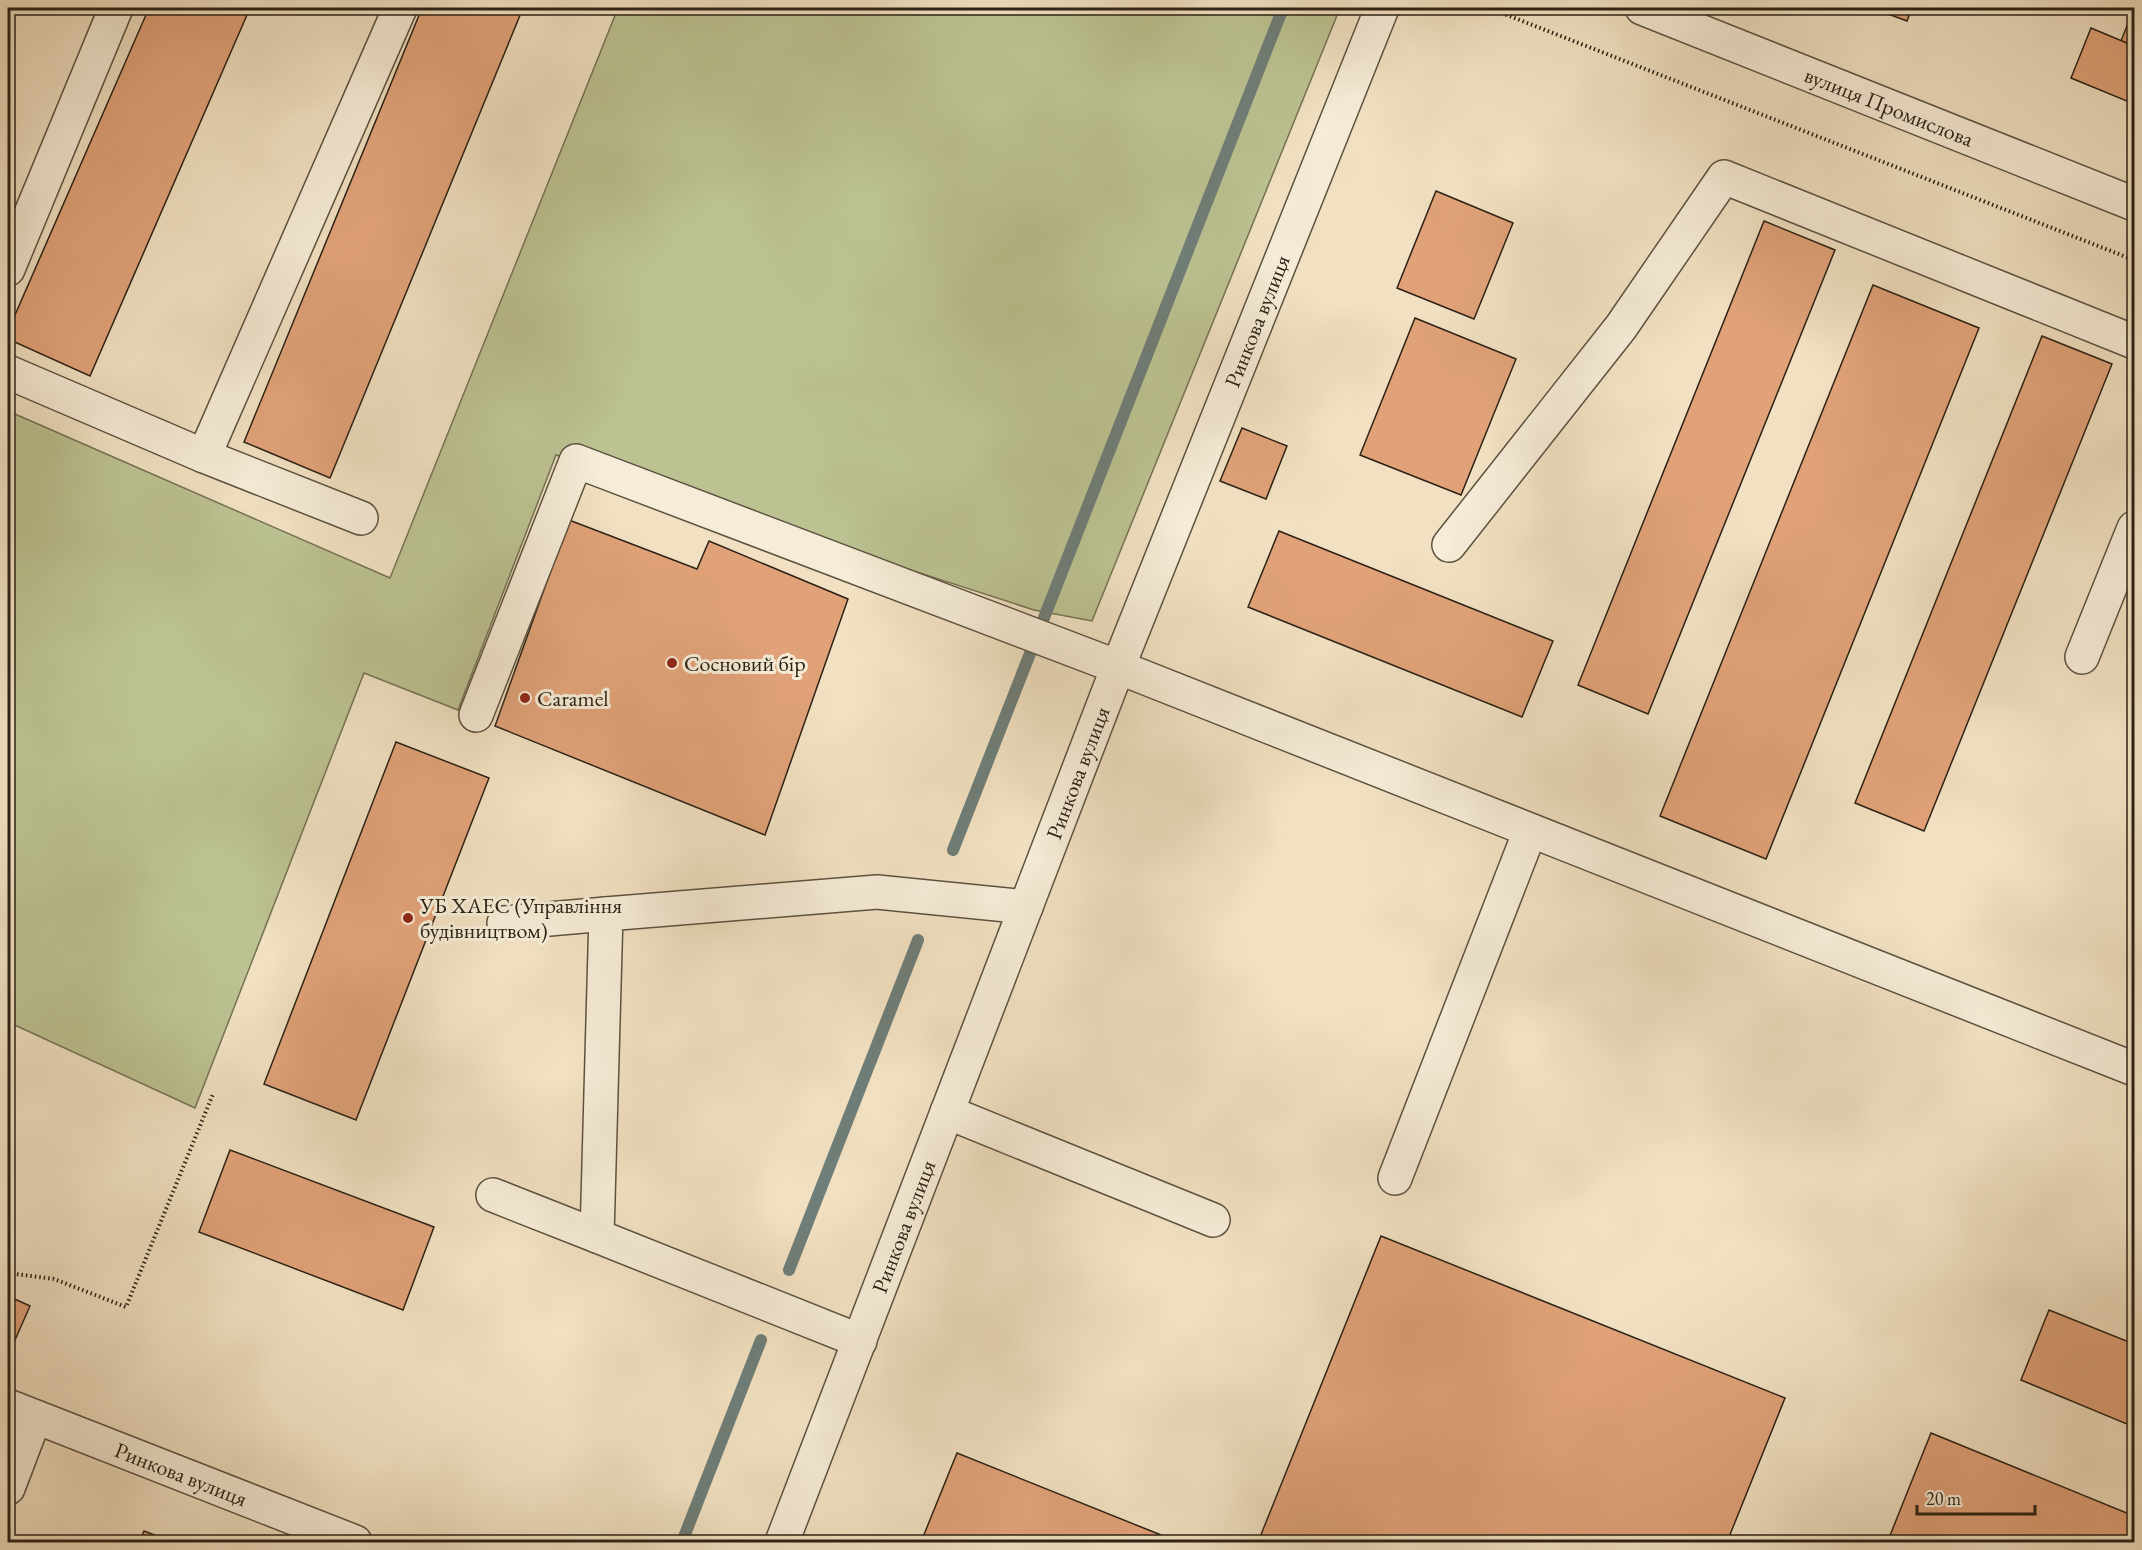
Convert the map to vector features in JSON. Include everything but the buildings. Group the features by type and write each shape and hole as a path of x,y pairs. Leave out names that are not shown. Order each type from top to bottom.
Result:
{"street":[{"path":"8,269 116,8"},
{"path":"204,456 400,8"},
{"name":"Ринкова вулиця","path":"782,1542 1118,667 1382,8"},
{"name":"вулиця Промислова","path":"1642,8 2134,204"},
{"path":"1449,545 1621,327 1724,177 2134,342"},
{"path":"8,372 204,456 361,518"},
{"path":"476,715 576,461 1062,645 2134,1069"},
{"path":"2082,657 2134,528"},
{"path":"1395,1178 1530,831"},
{"path":"504,923 878,892 1026,906"},
{"path":"597,1236 606,914"},
{"path":"948,1112 1213,1220"},
{"path":"493,1195 860,1341"},
{"path":"8,1488 21,1412"},
{"name":"Ринкова вулиця","path":"21,1412 355,1542"}],"path":[{"path":"1489,8 2134,260"},
{"path":"8,1273 54,1279 126,1307 213,1095"}],"green space":[{"path":"618,8 1340,8 1092,621 1034,610 556,455 458,710 364,673 195,1108 8,1022 8,411 390,578"}],"waterway":[{"path":"953,850 1283,8"},
{"path":"789,1270 918,940"},
{"path":"682,1542 761,1340"}],"place":[{"name":"Сосновий бір","path":"672,663"},
{"name":"Caramel","path":"525,698"},
{"name":"УБ ХАЕС (Управління будівництвом)","path":"408,918"}]}
